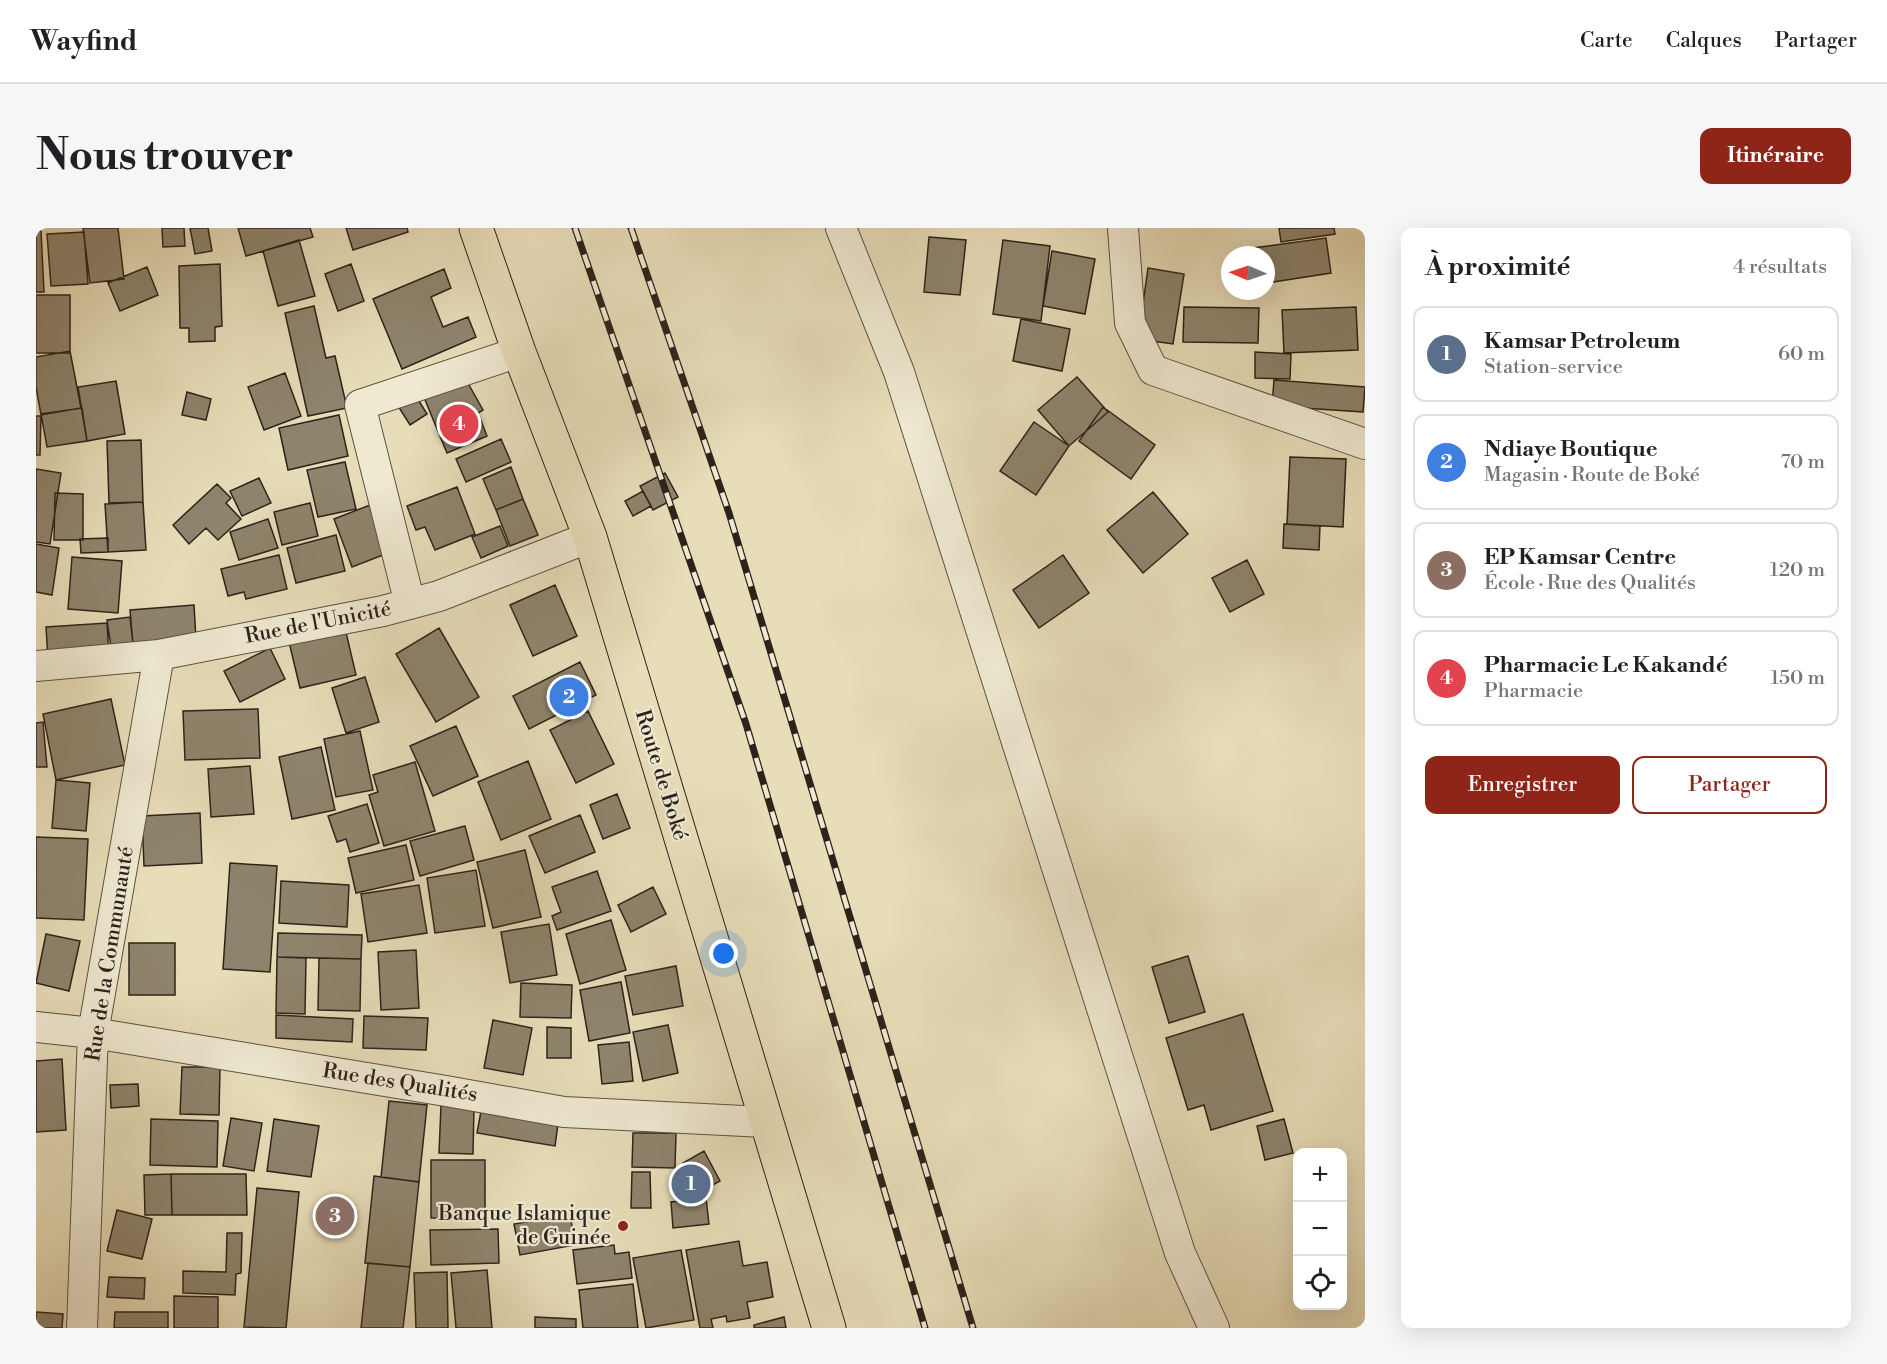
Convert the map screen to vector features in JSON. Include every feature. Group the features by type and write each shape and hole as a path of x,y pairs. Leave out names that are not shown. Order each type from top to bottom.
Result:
{"main road":[{"name":"Route de Boké","path":"476,228 519,352 590,537 829,1328"}],"street":[{"path":"841,228 899,372 1180,1253 1214,1328"},
{"path":"1123,228 1130,323 1153,370 1365,444"},
{"path":"410,604 360,405 519,352"},
{"name":"Rue de l'Unicité","path":"36,666 159,655 383,611 439,596 590,537"},
{"name":"Rue de la Communauté","path":"82,1328 93,1033 159,655"},
{"name":"Rue des Qualités","path":"36,1027 93,1033 564,1112 765,1122"}],"building":[{"path":"83,228 118,228 124,279 90,283"},
{"path":"162,228 184,228 185,246 163,247"},
{"path":"190,228 208,228 212,251 195,254"},
{"path":"238,228 310,228 313,237 246,256"},
{"path":"346,228 407,228 408,232 353,250"},
{"path":"1279,228 1334,228 1335,234 1281,242"},
{"path":"36,231 41,231 44,292 36,292"},
{"path":"84,232 88,284 51,286 47,234"},
{"path":"929,237 966,240 960,295 924,292"},
{"path":"1326,238 1331,273 1275,282 1275,246 1268,246"},
{"path":"299,240 315,296 278,306 263,251"},
{"path":"1003,240 1050,246 1041,321 993,314"},
{"path":"1052,251 1095,259 1085,314 1043,306"},
{"path":"220,264 222,326 215,327 215,341 189,342 189,328 180,328 179,266"},
{"path":"351,264 364,301 338,311 325,274"},
{"path":"147,267 158,295 120,311 108,283"},
{"path":"1148,268 1184,274 1173,344 1138,339"},
{"path":"444,269 451,288 431,297 443,327 468,317 476,337 402,369 373,299"},
{"path":"36,295 70,295 70,353 36,353"},
{"path":"314,306 326,358 335,356 347,408 308,416 285,313"},
{"path":"1184,307 1259,308 1258,343 1183,342"},
{"path":"1356,307 1358,350 1284,353 1282,310"},
{"path":"1021,319 1070,329 1062,371 1013,361"},
{"path":"70,351 81,408 41,415 36,387 36,357"},
{"path":"1255,352 1291,354 1290,379 1255,378"},
{"path":"285,373 301,416 264,430 248,387"},
{"path":"1077,377 1108,412 1069,446 1038,410"},
{"path":"465,378 483,410 478,413 487,436 447,453 423,395"},
{"path":"1274,380 1365,387 1363,412 1272,406"},
{"path":"116,381 125,434 87,441 78,387"},
{"path":"187,392 211,399 206,420 182,415"},
{"path":"416,396 427,414 410,425 398,406"},
{"path":"1103,407 1155,445 1131,479 1079,441"},
{"path":"82,408 87,441 47,447 41,414"},
{"path":"339,415 348,456 288,470 279,428"},
{"path":"36,416 41,416 40,455 36,455"},
{"path":"1034,422 1069,446 1036,495 1000,471"},
{"path":"501,439 511,462 466,482 456,459"},
{"path":"141,440 143,502 109,503 107,441"},
{"path":"1290,457 1346,459 1343,527 1287,524"},
{"path":"345,462 356,509 318,517 307,470"},
{"path":"511,467 523,499 496,510 483,479"},
{"path":"36,469 61,473 50,544 36,542"},
{"path":"665,473 678,497 653,510 640,486"},
{"path":"259,478 271,503 242,516 230,491"},
{"path":"217,484 231,498 226,503 241,519 218,540 206,528 189,544 173,525"},
{"path":"457,487 475,534 435,550 425,527 416,530 407,506"},
{"path":"643,491 651,506 633,516 625,501"},
{"path":"1153,492 1188,534 1143,573 1107,530"},
{"path":"55,493 83,494 83,540 54,540"},
{"path":"523,499 538,535 510,546 496,510"},
{"path":"143,502 146,550 108,552 105,504"},
{"path":"310,503 318,536 282,545 274,512"},
{"path":"370,505 388,553 352,567 334,519"},
{"path":"268,519 278,548 239,560 230,532"},
{"path":"1284,524 1320,526 1319,550 1283,548"},
{"path":"500,526 508,546 481,558 472,537"},
{"path":"336,535 345,571 296,583 287,548"},
{"path":"108,538 108,552 81,553 80,539"},
{"path":"36,544 59,548 52,595 36,592"},
{"path":"279,555 287,589 246,599 244,592 228,596 221,569"},
{"path":"1063,555 1089,593 1039,628 1013,590"},
{"path":"72,557 122,561 118,613 68,609"},
{"path":"1247,560 1264,594 1230,612 1212,578"},
{"path":"555,585 577,636 533,656 510,605"},
{"path":"194,605 196,639 133,644 130,610"},
{"path":"130,617 133,644 111,647 107,620"},
{"path":"107,623 109,656 48,660 46,627"},
{"path":"345,628 356,675 300,688 289,642"},
{"path":"439,628 479,697 436,722 396,654"},
{"path":"270,648 285,679 240,702 224,671"},
{"path":"580,662 596,695 529,729 513,696"},
{"path":"365,677 379,722 346,733 332,688"},
{"path":"111,699 125,765 56,780 43,714"},
{"path":"258,709 260,758 185,760 183,711"},
{"path":"588,711 614,764 576,783 550,730"},
{"path":"43,722 47,767 36,767 36,723"},
{"path":"456,726 478,776 433,796 410,746"},
{"path":"360,731 373,790 336,797 324,739"},
{"path":"321,747 335,810 292,819 279,757"},
{"path":"528,761 551,819 501,840 478,782"},
{"path":"415,762 435,831 384,846 369,795 378,792 373,775"},
{"path":"250,766 254,814 211,817 208,769"},
{"path":"56,780 90,783 86,831 52,828"},
{"path":"617,794 630,828 603,839 590,805"},
{"path":"367,804 379,843 350,852 346,839 337,842 328,816"},
{"path":"200,813 202,863 144,866 142,816"},
{"path":"580,815 595,852 545,873 529,836"},
{"path":"465,826 474,860 420,876 410,841"},
{"path":"36,837 88,839 84,920 36,918"},
{"path":"406,845 414,880 356,893 348,858"},
{"path":"525,850 541,917 493,928 477,862"},
{"path":"230,863 277,866 270,972 223,969"},
{"path":"476,870 485,926 435,933 427,878"},
{"path":"597,871 611,911 557,930 552,916 561,912 552,887"},
{"path":"281,881 349,885 347,927 279,923"},
{"path":"419,885 427,933 368,942 361,894"},
{"path":"653,887 666,914 631,932 618,905"},
{"path":"611,920 626,970 580,984 566,934"},
{"path":"549,924 557,975 510,983 501,932"},
{"path":"278,933 362,935 361,959 277,957"},
{"path":"46,934 80,941 69,991 36,983"},
{"path":"129,943 175,943 175,995 129,995"},
{"path":"416,950 419,1008 381,1010 378,952"},
{"path":"1188,956 1205,1012 1169,1023 1152,967"},
{"path":"277,957 306,958 305,1014 276,1013"},
{"path":"319,958 361,959 360,1011 318,1010"},
{"path":"676,966 683,1006 633,1015 625,976"},
{"path":"621,982 630,1033 589,1041 580,990"},
{"path":"521,983 572,985 571,1018 520,1017"},
{"path":"1243,1014 1273,1111 1211,1130 1204,1105 1188,1110 1166,1038"},
{"path":"276,1015 353,1019 352,1042 276,1038"},
{"path":"364,1016 428,1018 426,1050 363,1048"},
{"path":"493,1020 532,1028 523,1075 484,1068"},
{"path":"668,1025 678,1073 643,1081 633,1032"},
{"path":"547,1027 571,1028 571,1058 547,1058"},
{"path":"629,1042 633,1081 602,1084 598,1045"},
{"path":"62,1059 66,1130 36,1132 36,1061"},
{"path":"182,1067 220,1067 219,1115 180,1114"},
{"path":"138,1084 139,1106 111,1108 110,1085"},
{"path":"389,1101 427,1105 419,1182 381,1177"},
{"path":"441,1105 474,1106 473,1154 439,1153"},
{"path":"481,1111 558,1124 555,1146 477,1133"},
{"path":"231,1118 262,1123 254,1171 223,1166"},
{"path":"151,1119 218,1121 217,1167 150,1165"},
{"path":"274,1119 319,1126 311,1177 267,1171"},
{"path":"1284,1119 1293,1153 1265,1160 1257,1126"},
{"path":"633,1133 676,1133 675,1168 632,1167"},
{"path":"704,1151 720,1181 700,1192 683,1163"},
{"path":"431,1160 485,1160 485,1218 431,1218"},
{"path":"632,1172 650,1172 651,1208 631,1208"},
{"path":"171,1174 172,1215 145,1215 144,1175"},
{"path":"171,1174 246,1174 247,1215 172,1215"},
{"path":"374,1176 419,1182 410,1267 365,1263"},
{"path":"257,1188 299,1192 286,1328 244,1327"},
{"path":"706,1198 709,1224 673,1228 671,1202"},
{"path":"117,1210 152,1219 142,1259 107,1251"},
{"path":"570,1214 575,1245 520,1255 514,1224"},
{"path":"498,1229 499,1263 431,1265 430,1230"},
{"path":"227,1233 242,1233 241,1273 236,1274 235,1295 183,1293 183,1271 226,1272"},
{"path":"739,1241 743,1266 767,1262 773,1297 747,1302 750,1318 727,1322 726,1316 711,1319 713,1328 700,1328 686,1250"},
{"path":"614,1245 615,1254 629,1252 632,1278 577,1284 573,1250"},
{"path":"681,1250 694,1320 646,1328 633,1258"},
{"path":"368,1263 410,1267 403,1328 361,1328"},
{"path":"487,1270 492,1328 456,1328 451,1273"},
{"path":"447,1272 448,1328 416,1328 414,1273"},
{"path":"109,1277 145,1278 144,1299 107,1297"},
{"path":"633,1284 638,1328 583,1328 579,1290"},
{"path":"174,1296 218,1297 218,1328 174,1328"},
{"path":"36,1312 63,1314 62,1328 36,1328"},
{"path":"115,1312 168,1312 168,1328 114,1328"},
{"path":"535,1317 576,1319 576,1328 535,1328"},
{"path":"784,1317 786,1328 754,1328 754,1325"}],"railway":[{"path":"575,228 746,724 925,1328"},
{"path":"631,228 729,513 973,1328"}],"place":[{"name":"Pharmacie Le Kakandé","path":"459,424"},
{"name":"Ndiaye Boutique","path":"569,697"},
{"name":"Kamsar Petroleum","path":"691,1184"},
{"name":"EP Kamsar Centre","path":"335,1216"},
{"name":"Banque Islamique de Guinée","path":"623,1226"}]}
